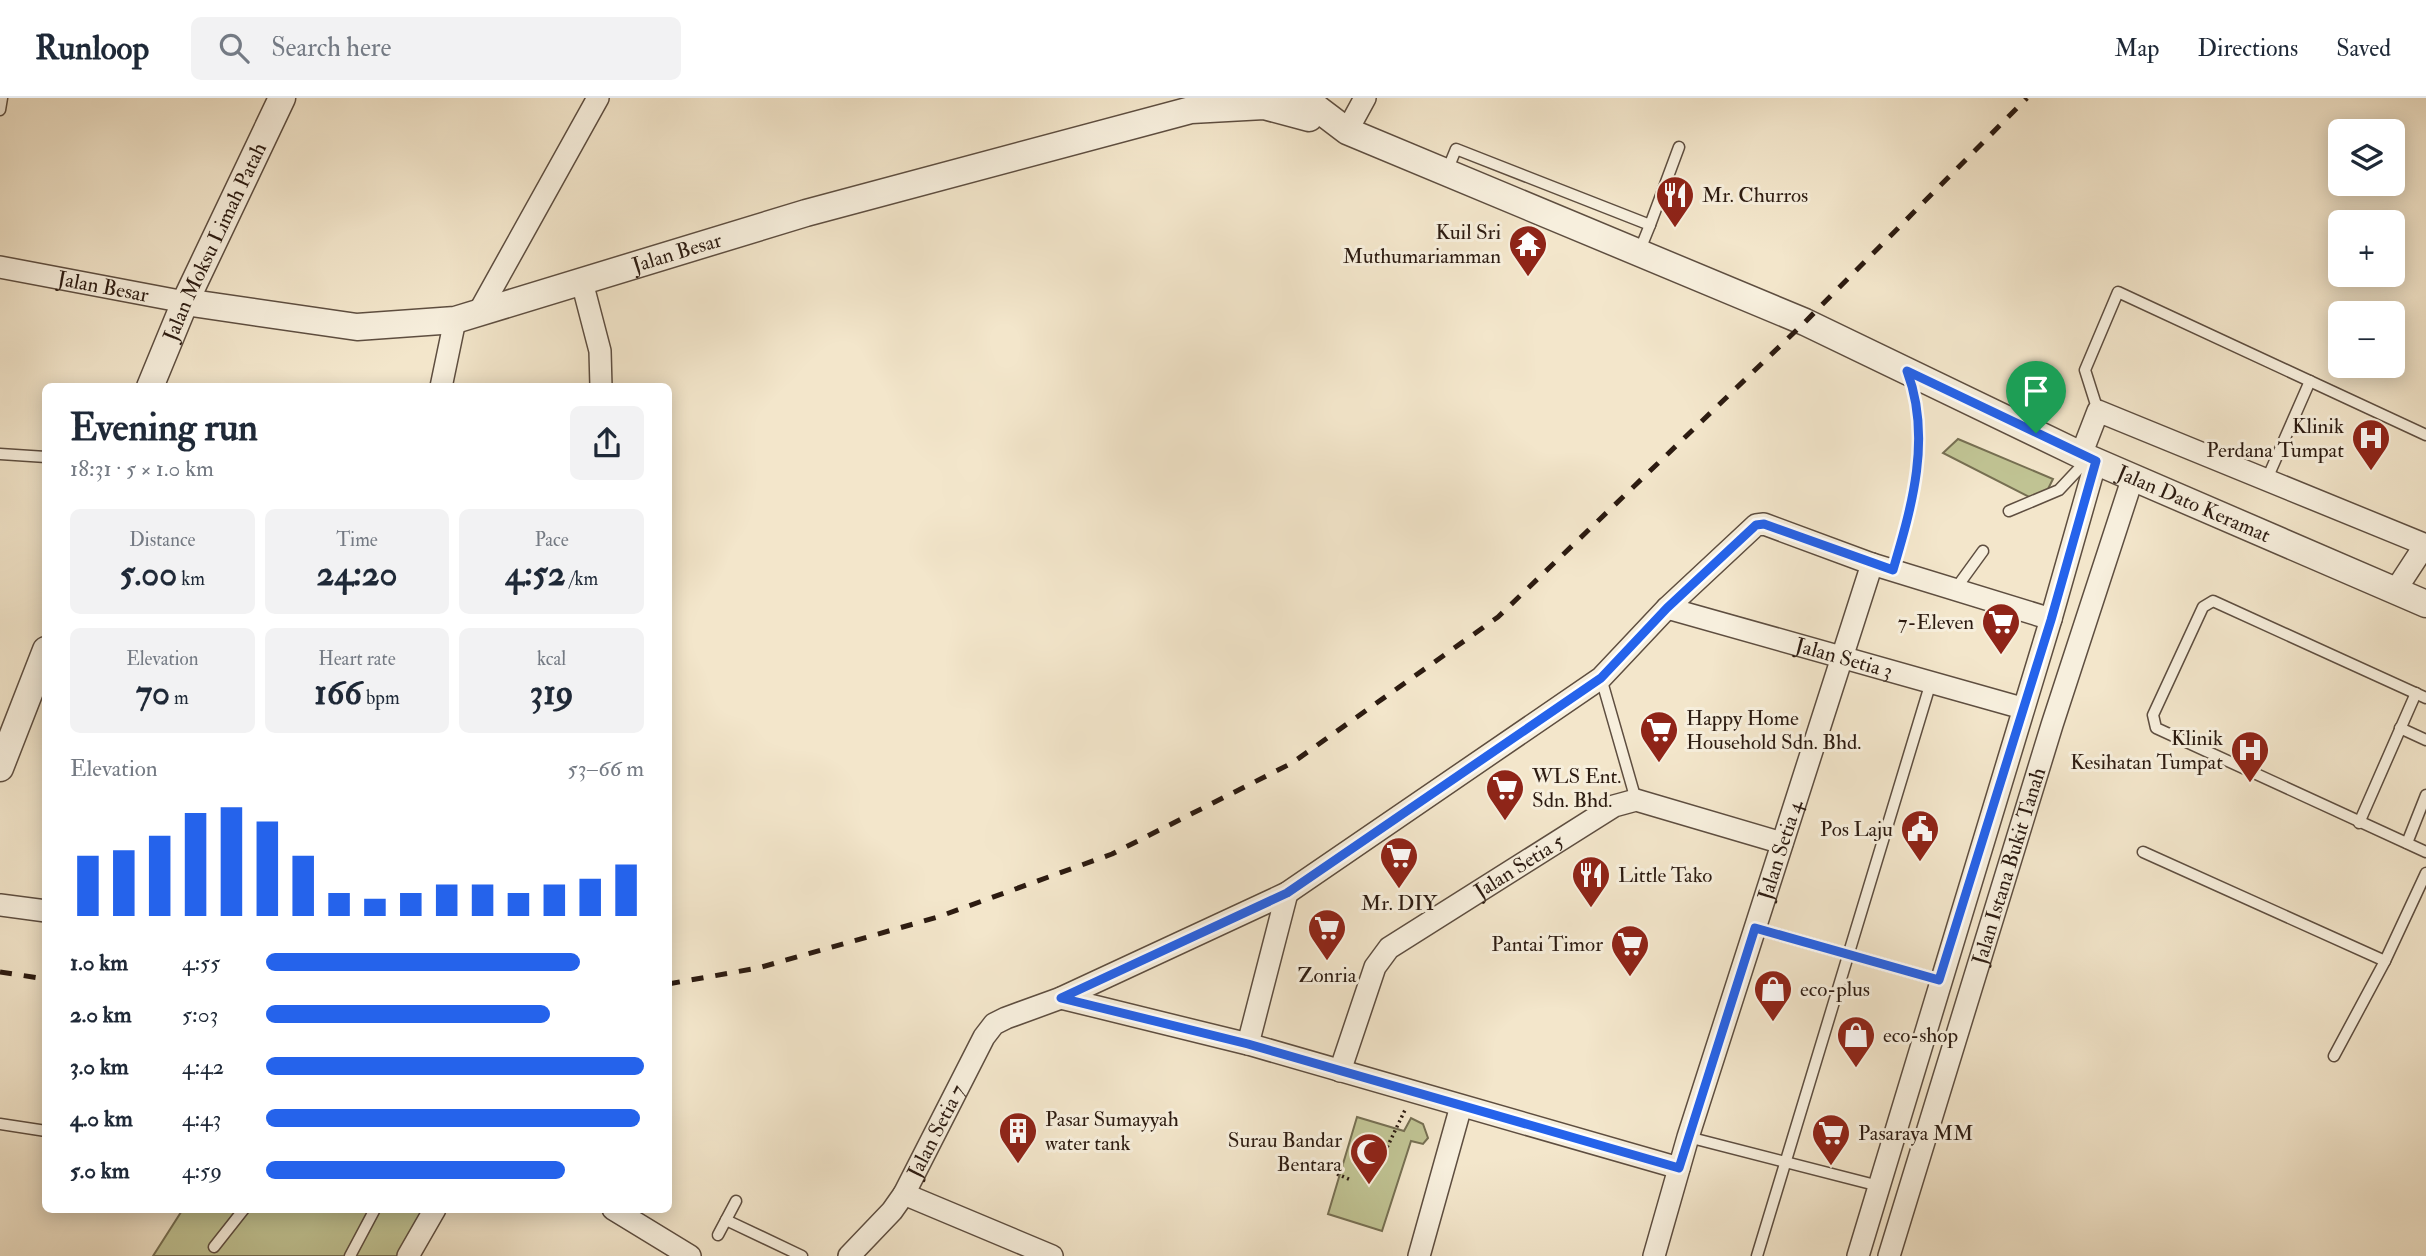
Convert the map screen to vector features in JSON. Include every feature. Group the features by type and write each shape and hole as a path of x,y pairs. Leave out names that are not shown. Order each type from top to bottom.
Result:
{"street":[{"name":"Jalan Moksu Limah Patah","path":"152,383 185,302 282,98"},
{"path":"480,310 598,98"},
{"path":"1292,98 1316,104 1348,131 1365,98"},
{"name":"Jalan Besar","path":"0,267 185,302 357,327 455,320 480,310 582,282 806,213 1198,104 1277,108 1348,131"},
{"name":"Jalan Dato Keramat","path":"1348,131 1805,322 2089,458 2426,604"},
{"path":"582,282 600,351 601,383"},
{"path":"442,383 455,320"},
{"path":"1858,1256 1939,980 2051,620 2098,411 2426,544 2395,591"},
{"name":"Jalan Istana Bukit Tanah","path":"1889,1256 2052,725 2133,477"},
{"path":"1061,998 1287,893 1601,678 1667,608 1742,535 1759,524 1954,591 2051,620"},
{"name":"Jalan Setia 4","path":"1654,1256 1688,1138 1872,564"},
{"name":"Jalan Setia 3","path":"1667,608 2022,708"},
{"path":"0,768 42,660"},
{"path":"1636,800 1782,842"},
{"name":"Jalan Setia 5","path":"1340,1071 1375,967 1390,948 1614,806 1636,800"},
{"path":"1248,1044 1287,893"},
{"path":"0,905 42,910"},
{"path":"1061,998 1248,1044 1679,1168"},
{"name":"Jalan Setia 7","path":"1052,1256 904,1194 984,1037 994,1024 1061,998"},
{"path":"1419,1256 1461,1105"},
{"path":"849,1256 892,1211 904,1194"},
{"path":"408,1256 433,1213"},
{"path":"620,1213 690,1256"}],"lane":[{"path":"0,110 2,98"},
{"path":"1639,252 1679,147"},
{"path":"1446,174 1456,149 1650,225"},
{"path":"2098,411 2085,370 2118,292 2426,435"},
{"path":"2267,479 2310,381"},
{"path":"0,454 42,457"},
{"path":"2009,511 2059,490 2089,458"},
{"path":"1954,591 1983,551"},
{"path":"2360,823 2400,728 2421,696 2213,601 2203,607 2155,709 2156,728 2360,823 2426,852"},
{"path":"1601,678 1636,800"},
{"path":"1756,1256 1931,682"},
{"path":"2400,728 2426,740"},
{"path":"2407,843 2426,795"},
{"path":"2143,852 2385,961"},
{"path":"2334,1056 2385,961 2426,873"},
{"path":"1755,928 1939,980"},
{"path":"0,1124 42,1130"},
{"path":"1688,1138 1879,1186"},
{"path":"718,1235 736,1201"},
{"path":"214,1247 241,1213"},
{"path":"350,1256 373,1213"},
{"path":"726,1220 802,1256"}],"path":[{"path":"1893,570 1914,500 1919,445 1915,392 1907,371"},
{"path":"1380,1162 1413,1091"},
{"path":"1337,1174 1351,1180"}],"green space":[{"path":"1958,439 2053,479 2041,503 1943,453"},
{"path":"1357,1117 1404,1131 1411,1118 1423,1124 1428,1138 1423,1144 1411,1141 1382,1231 1328,1214"},
{"path":"180,1213 425,1213 400,1256 153,1256"}],"railway":[{"path":"672,983 758,968 938,917 1112,854 1292,763 1498,617 1805,322 2027,98"},
{"path":"0,972 42,978"}],"place":[{"name":"Mr. Churros","path":"1675,229"},
{"name":"Kuil Sri Muthumariamman","path":"1528,278"},
{"name":"Klinik Perdana Tumpat","path":"2371,472"},
{"name":"7-Eleven","path":"2001,656"},
{"name":"Happy Home Household Sdn. Bhd.","path":"1659,764"},
{"name":"Klinik Kesihatan Tumpat","path":"2250,784"},
{"name":"WLS Ent. Sdn. Bhd.","path":"1505,822"},
{"name":"Pos Laju","path":"1920,863"},
{"name":"Mr. DIY","path":"1399,890"},
{"name":"Little Tako","path":"1591,909"},
{"name":"Zonria","path":"1327,962"},
{"name":"Pantai Timor","path":"1630,978"},
{"name":"eco-plus","path":"1773,1023"},
{"name":"eco-shop","path":"1856,1069"},
{"name":"Pasar Sumayyah water tank","path":"1018,1165"},
{"name":"Pasaraya MM","path":"1831,1167"},
{"name":"Surau Bandar Bentara","path":"1369,1186"}],"route":[{"path":"1907,371 2036,433 2096,461 2051,620 1939,980 1755,928 1679,1168 1248,1044 1061,998 1287,893 1601,678 1667,608 1742,535 1756,525 1764,524 1893,570 1914,500 1919,445 1915,392 1907,371"}]}
